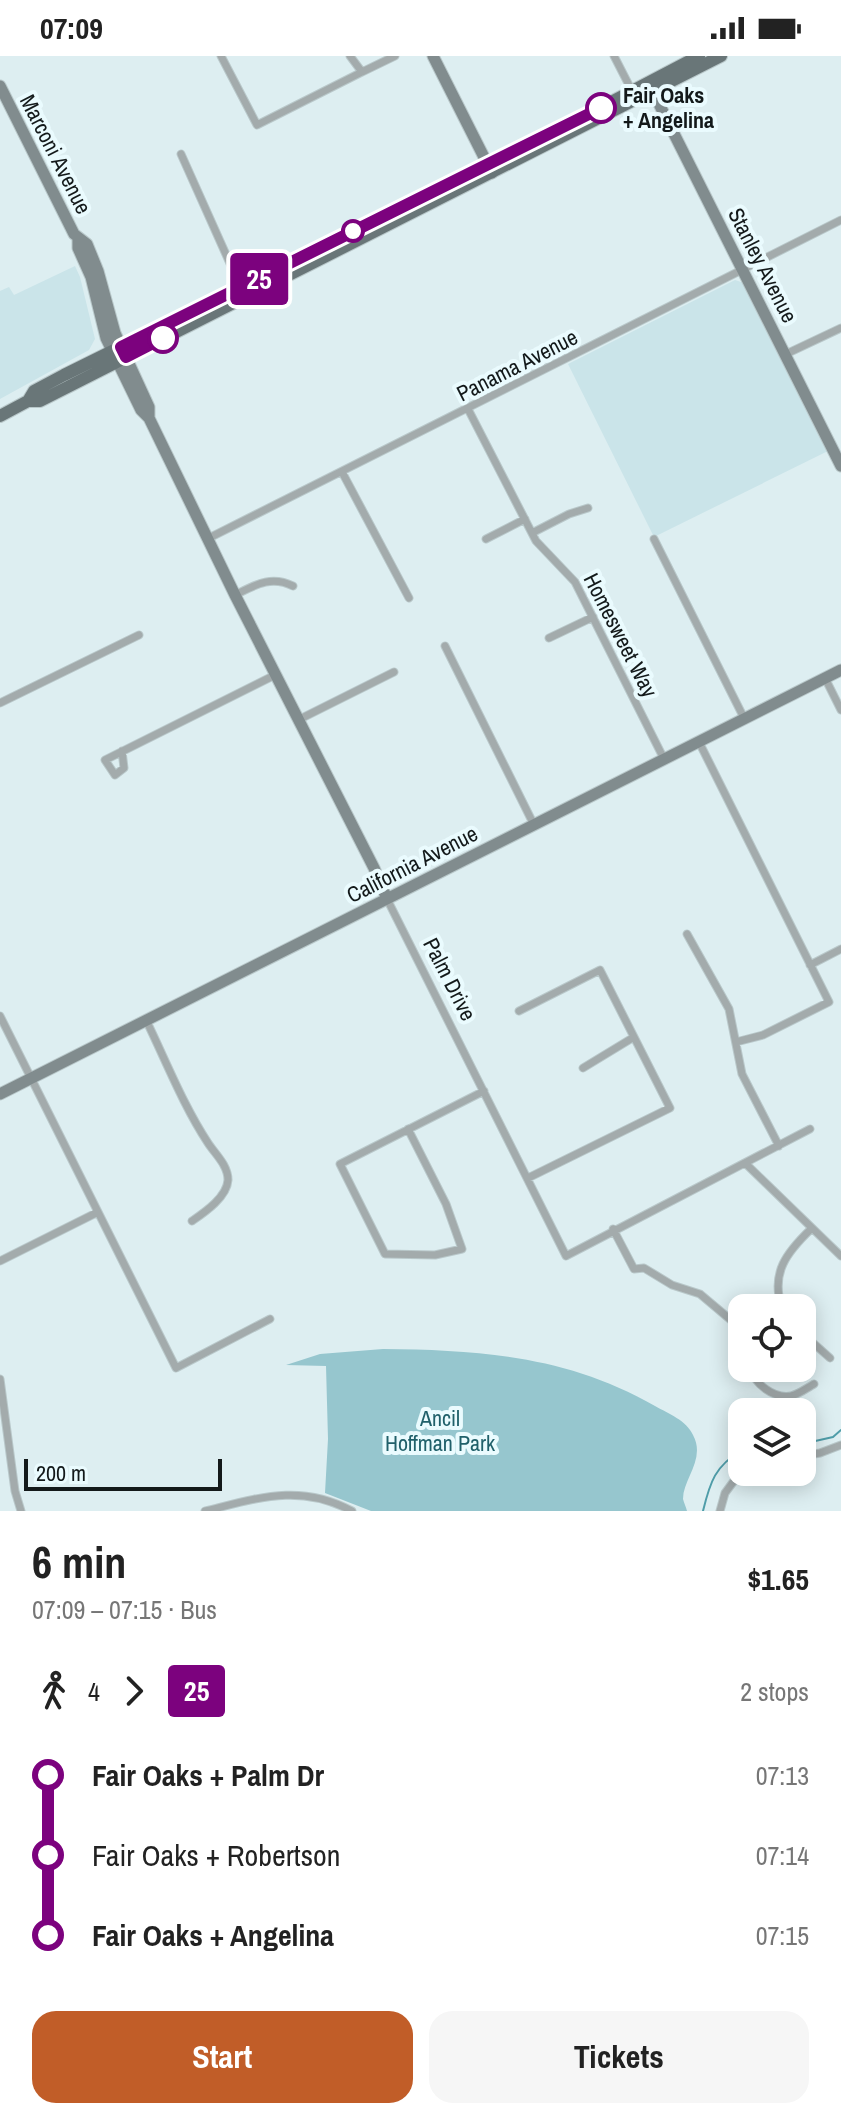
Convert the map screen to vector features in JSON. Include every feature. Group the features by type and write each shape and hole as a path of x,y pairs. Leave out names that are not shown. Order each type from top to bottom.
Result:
{"main road":[{"path":"0,416 28,401 34,391 235,302 634,96 699,56"},
{"path":"650,87 721,56"},
{"path":"119,354 241,288 490,169"},
{"path":"235,302 238,296 298,265 303,258"}],"street":[{"path":"221,56 257,125 395,56"},
{"path":"350,56 362,72"},
{"path":"433,56 490,169"},
{"path":"614,56 634,96"},
{"name":"Marconi Avenue","path":"0,86 78,239 87,244 98,271 119,354"},
{"name":"Stanley Avenue","path":"650,87 841,466"},
{"path":"181,154 241,288"},
{"name":"Panama Avenue","path":"207,539 841,220"},
{"path":"786,354 841,328"},
{"name":"Palm Drive","path":"119,354 149,407 149,418 207,539 371,860 387,899 566,1256 810,1129"},
{"name":"Homesweet Way","path":"468,409 541,549 572,578 664,759"},
{"path":"342,472 409,598"},
{"path":"532,533 588,508"},
{"path":"486,539 525,519"},
{"path":"654,539 744,718"},
{"path":"235,595 266,581 282,581 293,586"},
{"path":"549,638 593,617"},
{"path":"0,703 139,635"},
{"path":"445,646 534,825"},
{"name":"California Avenue","path":"0,1094 841,670"},
{"path":"298,720 394,672"},
{"path":"122,751 275,675"},
{"path":"825,678 841,710"},
{"path":"699,742 829,1002 763,1035 736,1042"},
{"path":"687,934 724,999 733,1020 742,1074 779,1146"},
{"path":"810,965 841,949"},
{"path":"519,1011 600,970 670,1108 528,1178"},
{"path":"0,1016 176,1368 270,1319"},
{"path":"146,1020 204,1137 227,1175 222,1195 192,1221"},
{"path":"583,1068 634,1037"},
{"path":"408,1129 446,1204 462,1249 435,1255 385,1254 340,1164 408,1129 484,1091"},
{"path":"745,1163 841,1256"},
{"path":"0,1261 98,1212"},
{"path":"613,1229 634,1269 644,1268 672,1285 700,1294 728,1318"},
{"path":"778,1294 780,1269 792,1248 811,1229"},
{"path":"816,1346 830,1358"},
{"path":"0,1379 15,1491 21,1511"},
{"path":"757,1382 783,1396 793,1396 814,1384"},
{"path":"816,1454 841,1445"},
{"path":"720,1511 730,1486"},
{"path":"205,1511 268,1495 298,1494 326,1499 352,1511"}],"shaded area":[{"path":"75,266 95,339 89,350 0,399 0,291 9,287 14,295"},
{"path":"735,280 744,283 828,451 654,537 568,364"}],"green space":[{"name":"Ancil Hoffman Park","path":"383,1349 489,1354 557,1366 622,1389 655,1406 686,1425 696,1444 696,1461 684,1491 687,1511 371,1511 325,1493 328,1439 326,1366 286,1365 320,1354"}],"waterway":[{"path":"816,1441 833,1437 841,1430"},
{"path":"703,1511 715,1476 728,1460"}],"bus line":[{"name":"25","path":"163,338 126,357 121,347 601,108"}],"place":[{"name":"Fair Oaks + Angelina","path":"601,108"}]}
